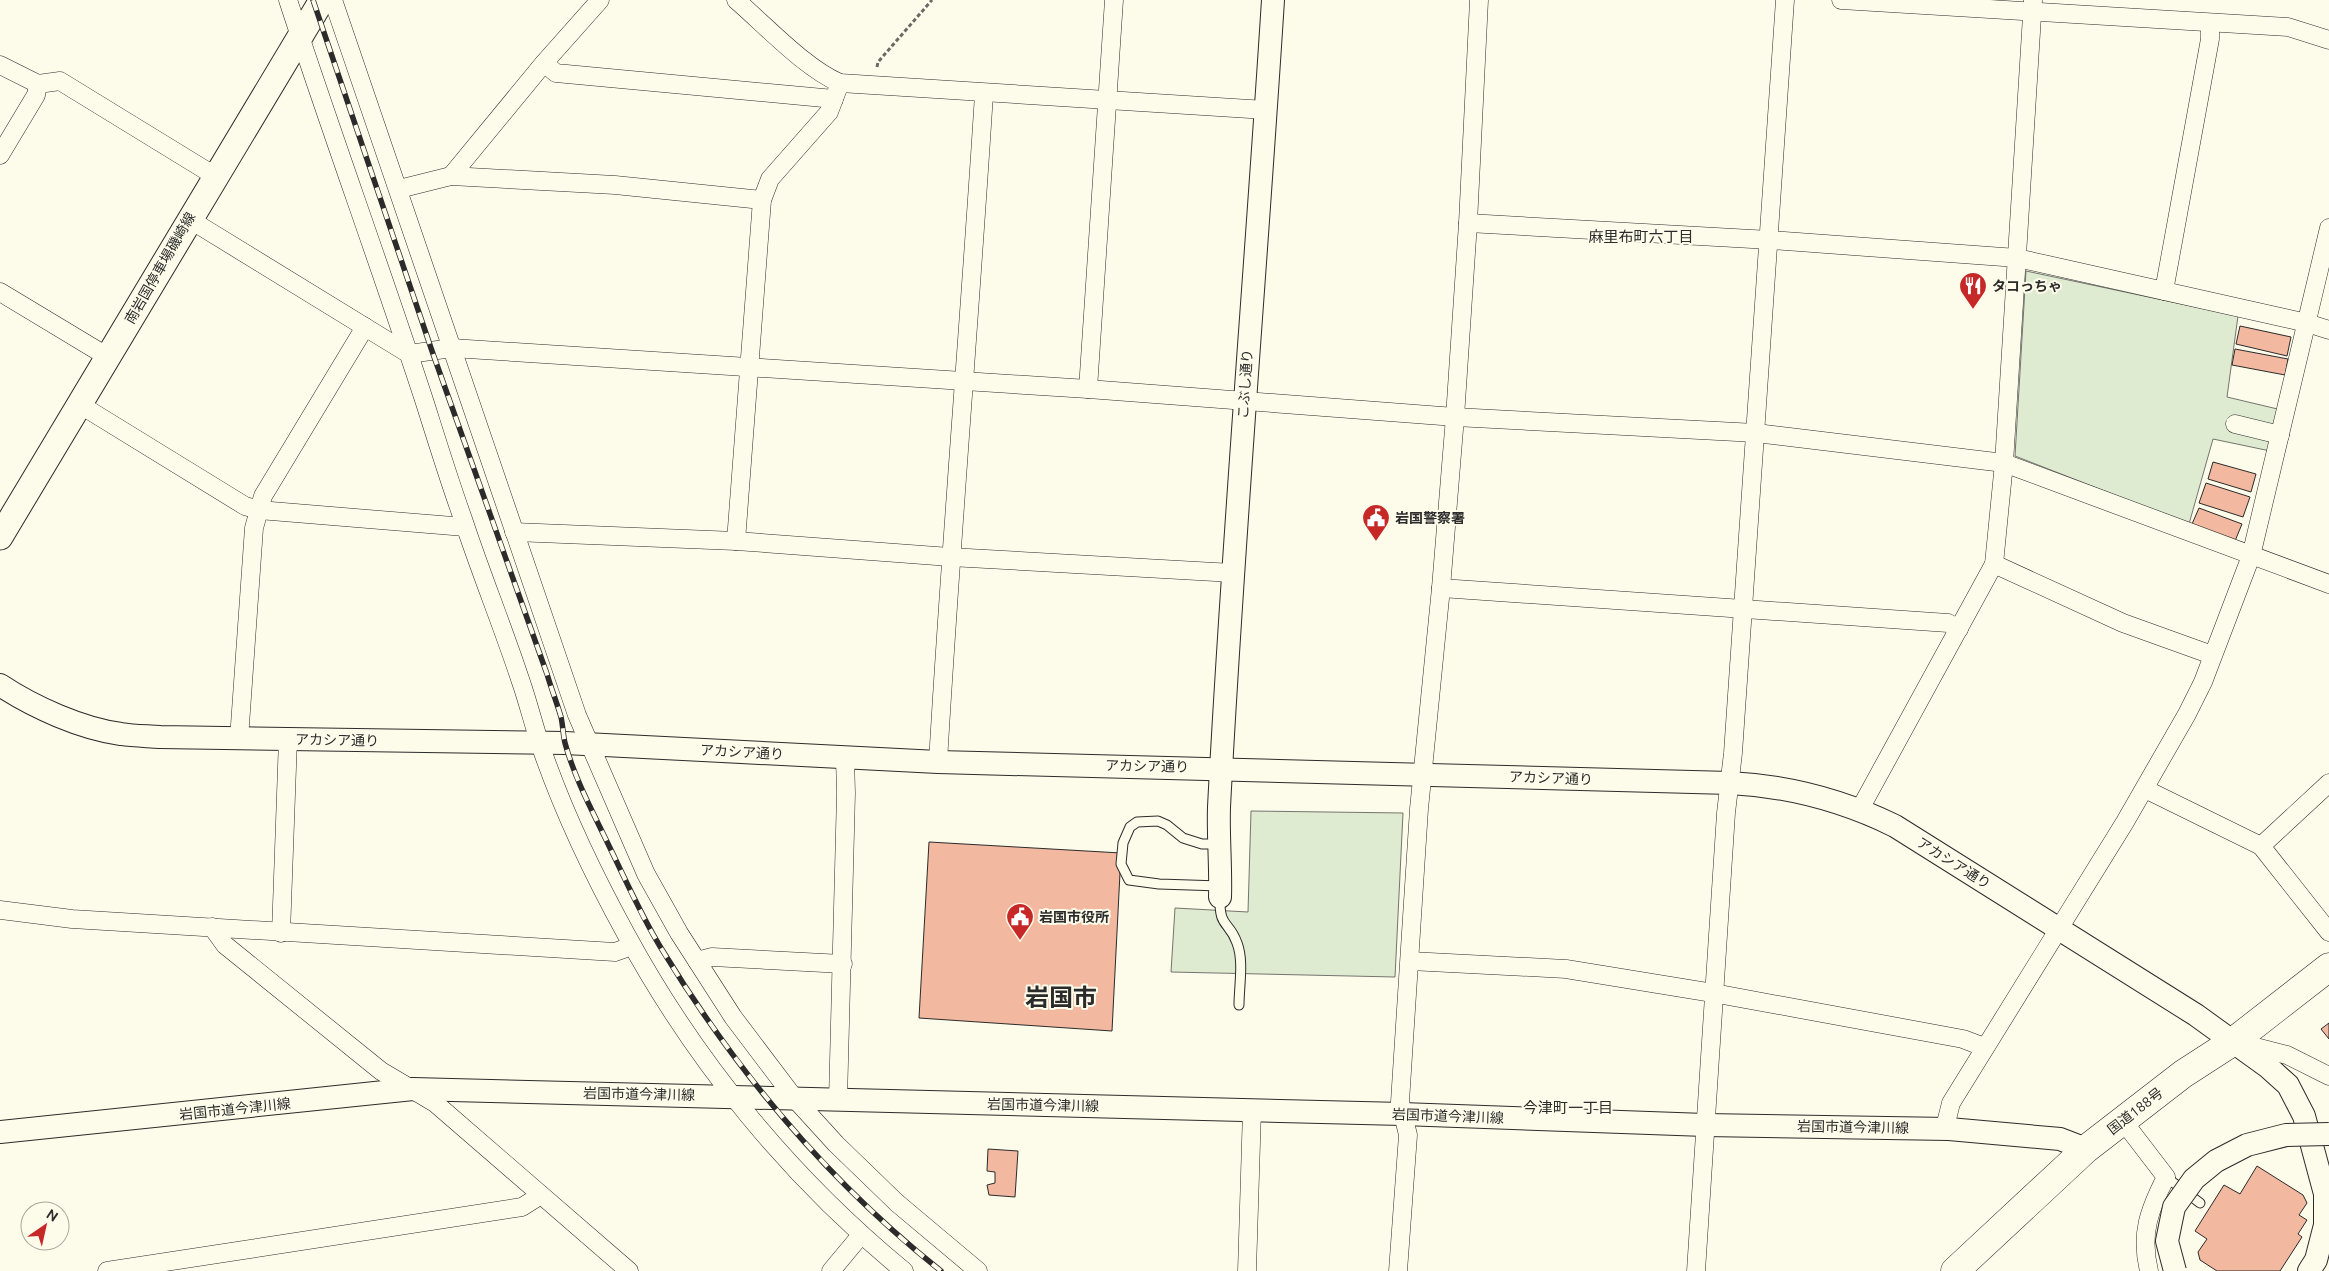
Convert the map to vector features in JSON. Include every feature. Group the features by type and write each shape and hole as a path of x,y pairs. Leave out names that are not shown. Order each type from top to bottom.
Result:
{"highway":[{"name":"国道188号","path":"1955,1271 2086,1149 2183,1074 2234,1042 2329,967"}],"main road":[{"name":"南岩国停車場磯崎線","path":"0,537 299,35 322,0"}],"street":[{"path":"288,0 409,354 465,527 521,681 540,744 586,854 632,946 691,1038 734,1096 804,1180 861,1235 904,1271"},
{"path":"333,0 577,715 646,874 697,961 733,1017 795,1099 836,1144 897,1203 978,1271"},
{"path":"451,176 544,63 600,0"},
{"path":"736,0 825,77 837,91"},
{"path":"1088,389 1109,99 1114,0"},
{"name":"こぶし通り","path":"1220,892 1219,844 1222,769 1243,401 1273,0"},
{"path":"1398,1271 1408,1135 1400,1102 1418,809 1424,773 1455,417 1468,223 1479,0"},
{"path":"1696,1271 1713,993 1726,813 1734,753 1742,608 1770,240 1785,0"},
{"path":"1841,0 2033,6 2210,23 2288,28 2329,40"},
{"path":"1860,809 1994,564 2004,463 2033,6"},
{"path":"2164,291 2210,39 2210,23"},
{"path":"544,63 556,73 837,91 876,86 1266,110"},
{"path":"0,65 38,84 60,81 215,176"},
{"path":"0,154 36,95 38,84"},
{"path":"736,541 751,368 762,200 770,179 830,112 837,91"},
{"path":"938,762 950,557 965,382 984,94"},
{"path":"399,189 451,176 615,185 762,200"},
{"path":"189,219 409,354 452,348 1088,389 1455,417 1756,433 2004,463 2329,584"},
{"path":"1468,223 1770,240 2017,258 2307,323 2329,330"},
{"path":"1949,1129 1947,1118 1951,1103 2145,789 2203,682 2251,556 2329,228"},
{"path":"0,292 108,357"},
{"path":"239,739 254,528 263,496 365,327"},
{"path":"78,404 245,506 259,510 465,527"},
{"path":"2235,424 2280,435"},
{"path":"514,532 736,541 950,557 1234,573"},
{"path":"1994,564 2123,623 2212,655"},
{"path":"1441,588 1948,623 1959,628"},
{"name":"アカシア通り","path":"0,685 14,694 71,721 120,734 239,739 590,744 938,762 1424,773 1730,783 1761,785 1809,793 1860,809 1895,826 2234,1042 2268,1067 2288,1085 2304,1116 2326,1194 2325,1225 2316,1260 2309,1271"},
{"path":"281,933 288,739"},
{"path":"838,1100 843,964 845,757"},
{"path":"2261,846 2329,783"},
{"path":"2145,789 2261,846 2329,932"},
{"path":"0,910 72,919 281,933 616,952 632,946"},
{"path":"212,927 225,945 381,1071 435,1103 626,1270"},
{"path":"697,961 712,957 843,964"},
{"path":"1410,961 1566,969 1713,993 1963,1039 1984,1047"},
{"path":"2234,1042 2286,1055 2329,1076"},
{"name":"岩国市道今津川線","path":"0,1132 413,1089 1402,1114 1705,1125 1949,1129 2060,1139 2086,1149"},
{"path":"1247,1271 1252,1110"},
{"path":"2123,1120 2166,1177 2157,1194 2146,1225 2145,1256 2149,1271"},
{"path":"2175,1271 2167,1241 2174,1207 2194,1179 2216,1161 2247,1145 2286,1135 2329,1134"},
{"path":"107,1271 522,1207 541,1195"},
{"path":"831,1271 861,1235"}],"lane":[{"path":"1219,844 1202,844 1183,838 1167,825 1158,821 1137,822 1125,834 1121,864 1130,880 1220,892 1219,915 1237,942 1240,954 1240,1005"},
{"path":"2166,1177 2200,1203"}],"path":[{"path":"876,86 878,62 932,0"}],"green space":[{"path":"2026,271 2238,316 2227,397 2286,411 2275,452 2213,439 2189,524 2015,456"},
{"path":"1251,811 1403,813 1395,977 1171,972 1175,908 1248,912"}],"building":[{"path":"2240,326 2291,337 2287,356 2236,344"},
{"path":"2235,349 2288,359 2285,375 2232,365"},
{"path":"2213,462 2256,474 2251,492 2208,479"},
{"path":"2206,483 2250,497 2243,517 2199,503"},
{"path":"2199,508 2242,524 2235,541 2192,524"},
{"name":"岩国市役所","path":"929,842 1121,853 1112,1031 919,1018"},
{"path":"2329,1023 2329,1039 2321,1029"},
{"path":"988,1149 1018,1151 1015,1197 989,1195 987,1185 995,1183 995,1172 987,1171"},
{"path":"2257,1166 2303,1195 2307,1203 2299,1215 2307,1220 2298,1234 2302,1237 2280,1271 2217,1271 2200,1260 2198,1252 2207,1239 2195,1231 2224,1185 2240,1194"}],"railway":[{"path":"313,0 432,351 547,674 561,717 564,740 574,771 635,900 654,936 720,1037 787,1122 860,1200 941,1271"}],"place":[{"name":"タコっちゃ","path":"1973,310"},
{"name":"岩国警察署","path":"1376,542"},
{"name":"岩国市役所","path":"1020,941"}],"district":[{"name":"麻里布町六丁目","path":"1641,236"},
{"name":"岩国市","path":"1061,997"},
{"name":"今津町一丁目","path":"1568,1107"}]}
